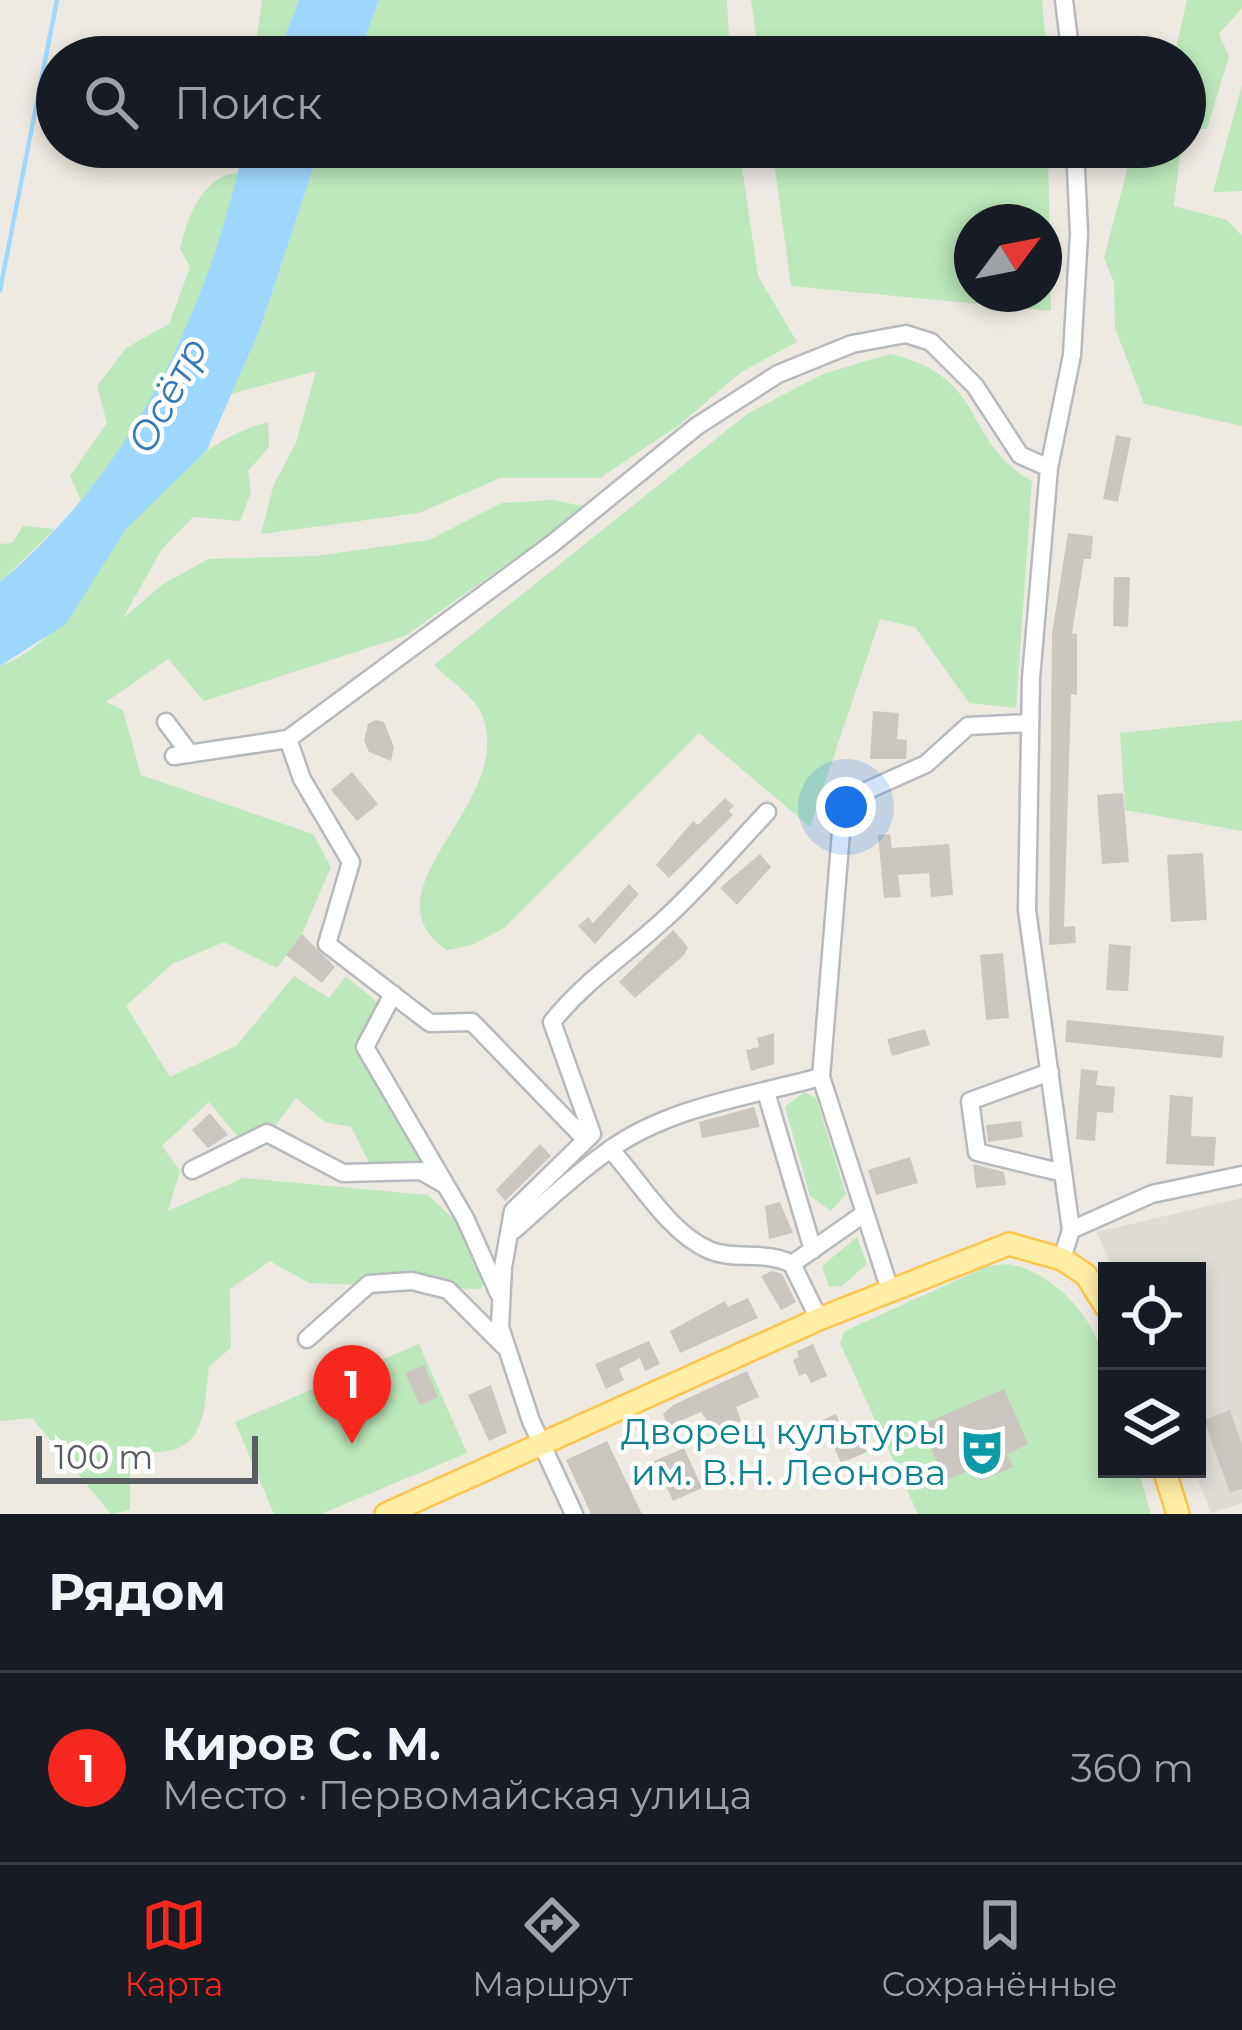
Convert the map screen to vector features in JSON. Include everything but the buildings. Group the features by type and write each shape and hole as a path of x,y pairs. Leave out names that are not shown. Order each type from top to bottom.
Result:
{"main road":[{"path":"386,1514 819,1319 1009,1244 1062,1258 1087,1275 1098,1293"},
{"path":"1167,1478 1178,1514"}],"street":[{"path":"1064,0 1068,36"},
{"path":"1062,1258 1071,1230 1059,1172 1027,910 1030,723 1049,468 1072,355 1079,234 1077,168"},
{"path":"166,722 182,755 288,740 551,544 697,426 778,374 852,344 906,334 931,342 975,386 1020,455 1049,468"},
{"path":"890,1290 821,1078 842,820 857,795 944,751 968,726 1030,723"},
{"path":"288,740 302,779 351,862 327,944 430,1023 472,1022 586,1140"},
{"path":"514,1229 513,1211 586,1140 592,1125 552,1022 585,981 621,958 671,913 767,812"},
{"path":"393,994 365,1047 445,1184 502,1300"},
{"path":"1049,1072 970,1101 977,1152 1059,1172"},
{"path":"574,1514 541,1443 500,1328 505,1247 514,1229 610,1149 695,1110 821,1078"},
{"path":"766,1092 813,1250"},
{"path":"192,1171 267,1132 343,1173 421,1171 445,1184"},
{"path":"610,1149 666,1220 708,1250 752,1252 792,1264 819,1319"},
{"path":"1071,1230 1152,1194 1242,1175"},
{"path":"792,1264 866,1213"},
{"path":"307,1339 369,1284 412,1281 448,1290 508,1352"}],"shaded area":[{"path":"1242,1198 1242,1503 1211,1513 1197,1478 1206,1478 1206,1262 1109,1262 1097,1232"}],"green space":[{"path":"262,0 299,0 285,36 257,36"},
{"path":"379,0 727,0 729,36 366,36"},
{"path":"751,0 1042,0 1045,36 756,36"},
{"path":"1187,0 1242,0 1242,8 1219,34 1229,56 1207,129 1206,36 1179,36"},
{"path":"1242,85 1242,191 1213,192"},
{"path":"313,168 742,168 758,276 797,342 741,372 679,425 600,478 500,478 419,513 261,534 274,484 296,443 316,371 227,395 262,324"},
{"path":"775,168 1048,168 1049,204 954,204 954,302 791,286"},
{"path":"1128,168 1179,168 1174,206 1227,220 1242,236 1242,426 1144,404 1115,328 1114,282 1104,258"},
{"path":"238,173 214,261 180,346 136,427 81,500 70,476 107,423 97,386 126,348 169,324 190,267 180,249 192,212 215,182"},
{"path":"890,354 944,378 960,394 994,448 1032,481 1016,708 969,703 915,627 880,619 810,827 699,733 504,928 472,945 447,950 424,926 420,899 429,871 480,777 487,744 476,705 434,665 747,414 823,374"},
{"path":"268,422 269,447 248,471 251,492 240,521 193,517 162,549 123,618 162,585 208,559 316,556 429,540 502,503 552,500 588,507 405,636 204,701 168,659 106,702 123,710 141,775 313,834 331,867 302,934 277,968 224,942 172,964 126,1006 170,1077 237,1045 294,976 329,998 346,976 379,1004 355,1048 425,1162 369,1162 351,1127 325,1122 296,1098 276,1125 237,1136 209,1102 162,1146 180,1171 168,1211 243,1178 428,1195 472,1236 487,1280 480,1289 309,1283 270,1261 230,1289 231,1348 209,1366 195,1434 179,1448 130,1460 130,1510 111,1514 32,1418 0,1421 0,666 41,642 56,627 123,533 169,481 226,439"},
{"path":"23,526 55,529 0,582 0,544 12,543"},
{"path":"1242,720 1242,831 1125,810 1120,733"},
{"path":"804,1092 816,1098 846,1194 831,1211 810,1196 785,1107"},
{"path":"857,1237 867,1264 842,1286 829,1287 822,1266"},
{"path":"1008,1264 1042,1277 1083,1315 1098,1342 1098,1478 1141,1478 1151,1514 918,1514 840,1343 844,1332 988,1266"},
{"path":"419,1344 467,1453 321,1514 274,1514 235,1422"}],"water":[{"path":"299,0 379,0 366,36 285,36"},
{"name":"Осётр","path":"239,168 313,168 262,324 207,450 126,529 66,624 0,666 0,582 47,538 126,439 185,329"}],"waterway":[{"path":"50,36 57,0"},
{"path":"0,290 36,107"}],"place":[{"name":"Киров С. М.","path":"352,1444"},
{"name":"Дворец культуры им. В.Н. Леонова","path":"982,1452"}]}
